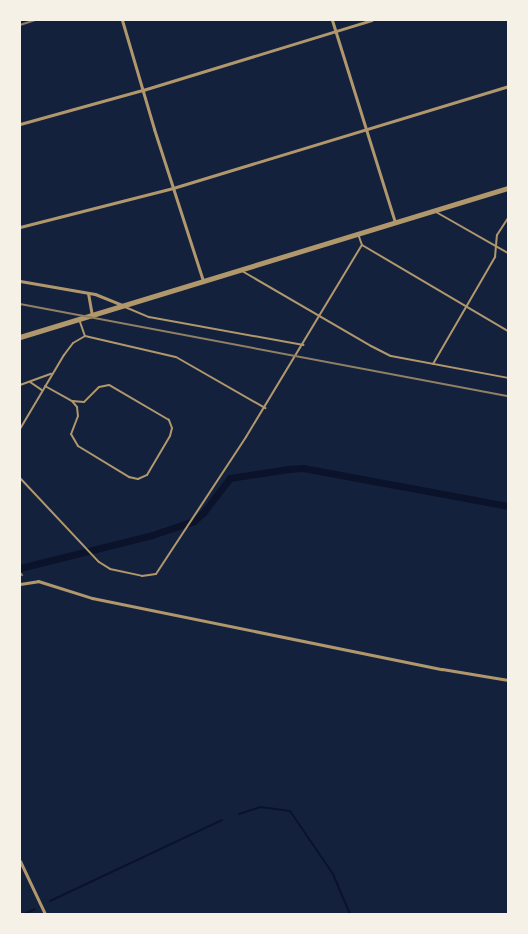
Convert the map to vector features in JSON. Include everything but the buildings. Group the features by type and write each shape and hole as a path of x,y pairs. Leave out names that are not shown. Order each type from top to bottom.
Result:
{"street":[{"path":"122,20 203,281"},
{"path":"332,20 395,222"},
{"path":"20,124 143,90 372,20"},
{"path":"20,227 173,188 508,86"},
{"path":"20,337 508,188"},
{"path":"20,281 88,293 122,306"},
{"path":"88,293 92,315"},
{"path":"20,584 38,581 76,593 442,669 508,680"},
{"path":"20,861 45,914"}],"lane":[{"path":"434,210 508,253"},
{"path":"433,364 495,257 497,235 508,218"},
{"path":"358,234 362,245 508,330"},
{"path":"20,478 99,562 110,568 142,576 152,576 160,570 186,527 265,408 362,245"},
{"path":"240,270 381,352 397,357 508,378"},
{"path":"122,306 149,317 302,345"},
{"path":"79,319 85,336"},
{"path":"20,429 52,373 73,343 85,336 176,356 265,408"},
{"path":"20,385 52,373"},
{"path":"30,382 43,390"},
{"path":"45,386 72,401 84,402 99,387 109,386 169,420 172,428 170,436 147,474 138,479 130,477 78,446 71,438 78,412 72,401"}],"waterway":[{"path":"20,568 152,535 194,521 203,513 230,478 288,469 303,468 508,506"},
{"path":"239,814 261,807 290,811 333,874 350,914"},
{"path":"50,901 222,820"},
{"path":"24,914 35,909"}],"railway":[{"path":"20,25 35,20"},
{"path":"20,304 508,396"}]}
